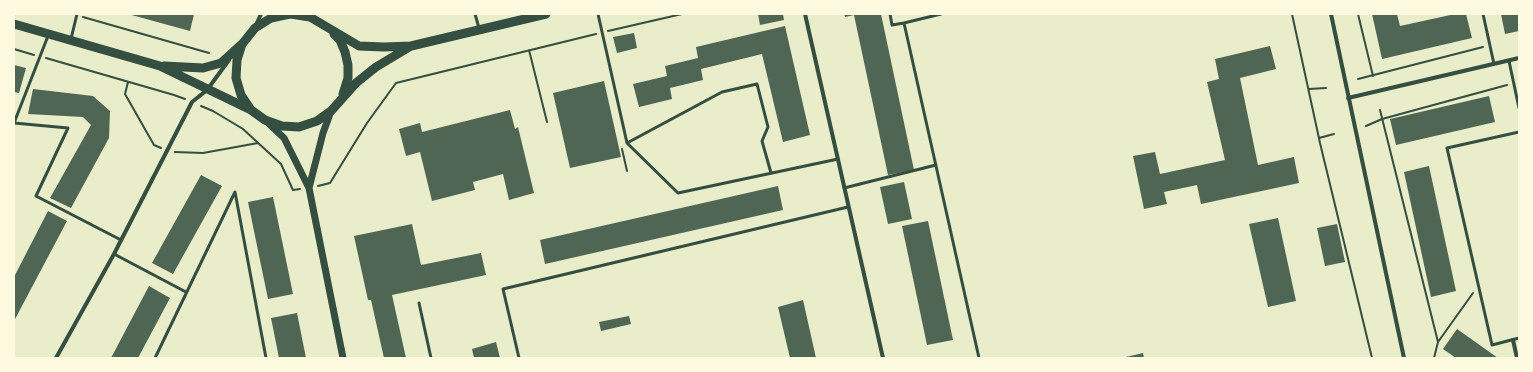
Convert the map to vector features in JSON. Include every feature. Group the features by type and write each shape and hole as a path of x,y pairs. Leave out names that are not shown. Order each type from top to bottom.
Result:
{"main road":[{"path":"160,66 203,68 221,63 243,42 254,28 271,18 290,14 308,15 359,46 384,47 411,46 546,14"},
{"path":"14,24 160,66 251,110 265,120 282,126 299,127 316,121 331,111 356,83 376,67 411,46"},
{"path":"331,30 342,46 348,65 346,84 338,103"},
{"path":"243,42 237,60 236,78 241,95 251,110"}],"street":[{"path":"254,28 261,14"},
{"path":"805,14 883,358"},
{"path":"1331,14 1404,358"},
{"path":"56,358 114,254 192,102 207,90 243,42"},
{"path":"1348,98 1519,58"},
{"path":"309,188 323,133 331,111"},
{"path":"265,120 284,138 309,188 343,358"},
{"path":"1513,340 1517,358"}],"lane":[{"path":"70,40 77,14"},
{"path":"475,14 479,30"},
{"path":"598,14 627,143 678,193 838,159"},
{"path":"890,14 892,25 941,14"},
{"path":"1483,14 1494,64"},
{"path":"904,23 979,358"},
{"path":"49,34 14,123 68,128 36,196 121,240"},
{"path":"1509,61 1519,108"},
{"path":"627,143 722,92 757,84 768,127 762,141 771,173"},
{"path":"1519,132 1447,148 1492,345 1519,338"},
{"path":"844,188 936,165"},
{"path":"155,358 234,192 266,358"},
{"path":"519,358 503,289 848,207"},
{"path":"114,254 186,292"},
{"path":"419,303 431,358"}],"path":[{"path":"77,14 209,53"},
{"path":"14,49 174,95 213,111 243,129 281,164 293,190 330,183 367,123 396,83 682,14"},
{"path":"1292,14 1319,138 1372,358"},
{"path":"1358,14 1373,76"},
{"path":"1358,79 1490,45"},
{"path":"529,50 547,122"},
{"path":"1366,126 1382,119 1514,83"},
{"path":"1309,89 1326,88"},
{"path":"1380,110 1438,342"},
{"path":"1319,138 1334,134"},
{"path":"1434,358 1438,342 1478,285"}],"building":[{"path":"128,14 194,14 190,31"},
{"path":"758,14 783,14 784,20 760,25"},
{"path":"844,14 881,14 914,170 888,175 854,15 845,17"},
{"path":"1372,14 1397,14 1400,26 1455,14 1466,14 1472,38 1382,59"},
{"path":"1501,14 1519,14 1519,31 1505,34"},
{"path":"785,26 810,135 783,142 762,54 701,69 703,80 670,88 672,99 639,107 633,84 667,76 665,66 698,58 696,47"},
{"path":"634,33 637,48 617,53 613,37"},
{"path":"1270,46 1276,69 1240,78 1258,165 1294,157 1299,183 1201,204 1197,185 1164,192 1167,204 1144,209 1133,156 1155,152 1160,174 1225,160 1207,82 1219,79 1215,59"},
{"path":"14,65 26,68 19,93 14,92"},
{"path":"604,81 621,157 570,168 553,93"},
{"path":"33,89 93,96 110,111 109,138 71,208 50,198 91,125 83,117 28,114"},
{"path":"1489,96 1495,122 1396,145 1390,119"},
{"path":"510,110 515,129 518,127 534,193 509,200 503,174 473,182 475,190 432,201 420,152 406,156 399,129 420,123 422,132"},
{"path":"1429,166 1456,291 1431,297 1404,172"},
{"path":"201,175 222,186 173,274 152,263"},
{"path":"904,182 912,219 888,224 880,187"},
{"path":"778,186 783,210 545,264 540,240"},
{"path":"273,197 293,294 268,299 248,202"},
{"path":"48,211 67,221 14,321 14,277"},
{"path":"1278,218 1296,301 1268,307 1249,224"},
{"path":"928,221 953,340 927,345 902,226"},
{"path":"412,224 421,265 481,253 486,275 392,295 406,358 384,358 371,300 368,300 354,236"},
{"path":"1337,224 1345,262 1325,266 1317,228"},
{"path":"149,286 170,298 138,358 111,358"},
{"path":"803,300 816,358 790,358 778,307"},
{"path":"297,313 306,358 279,358 271,318"},
{"path":"629,316 631,324 601,331 599,322"},
{"path":"1457,329 1498,358 1456,358 1443,349"},
{"path":"496,342 500,358 474,358 472,349"},
{"path":"1143,353 1144,358 1126,357"}]}
